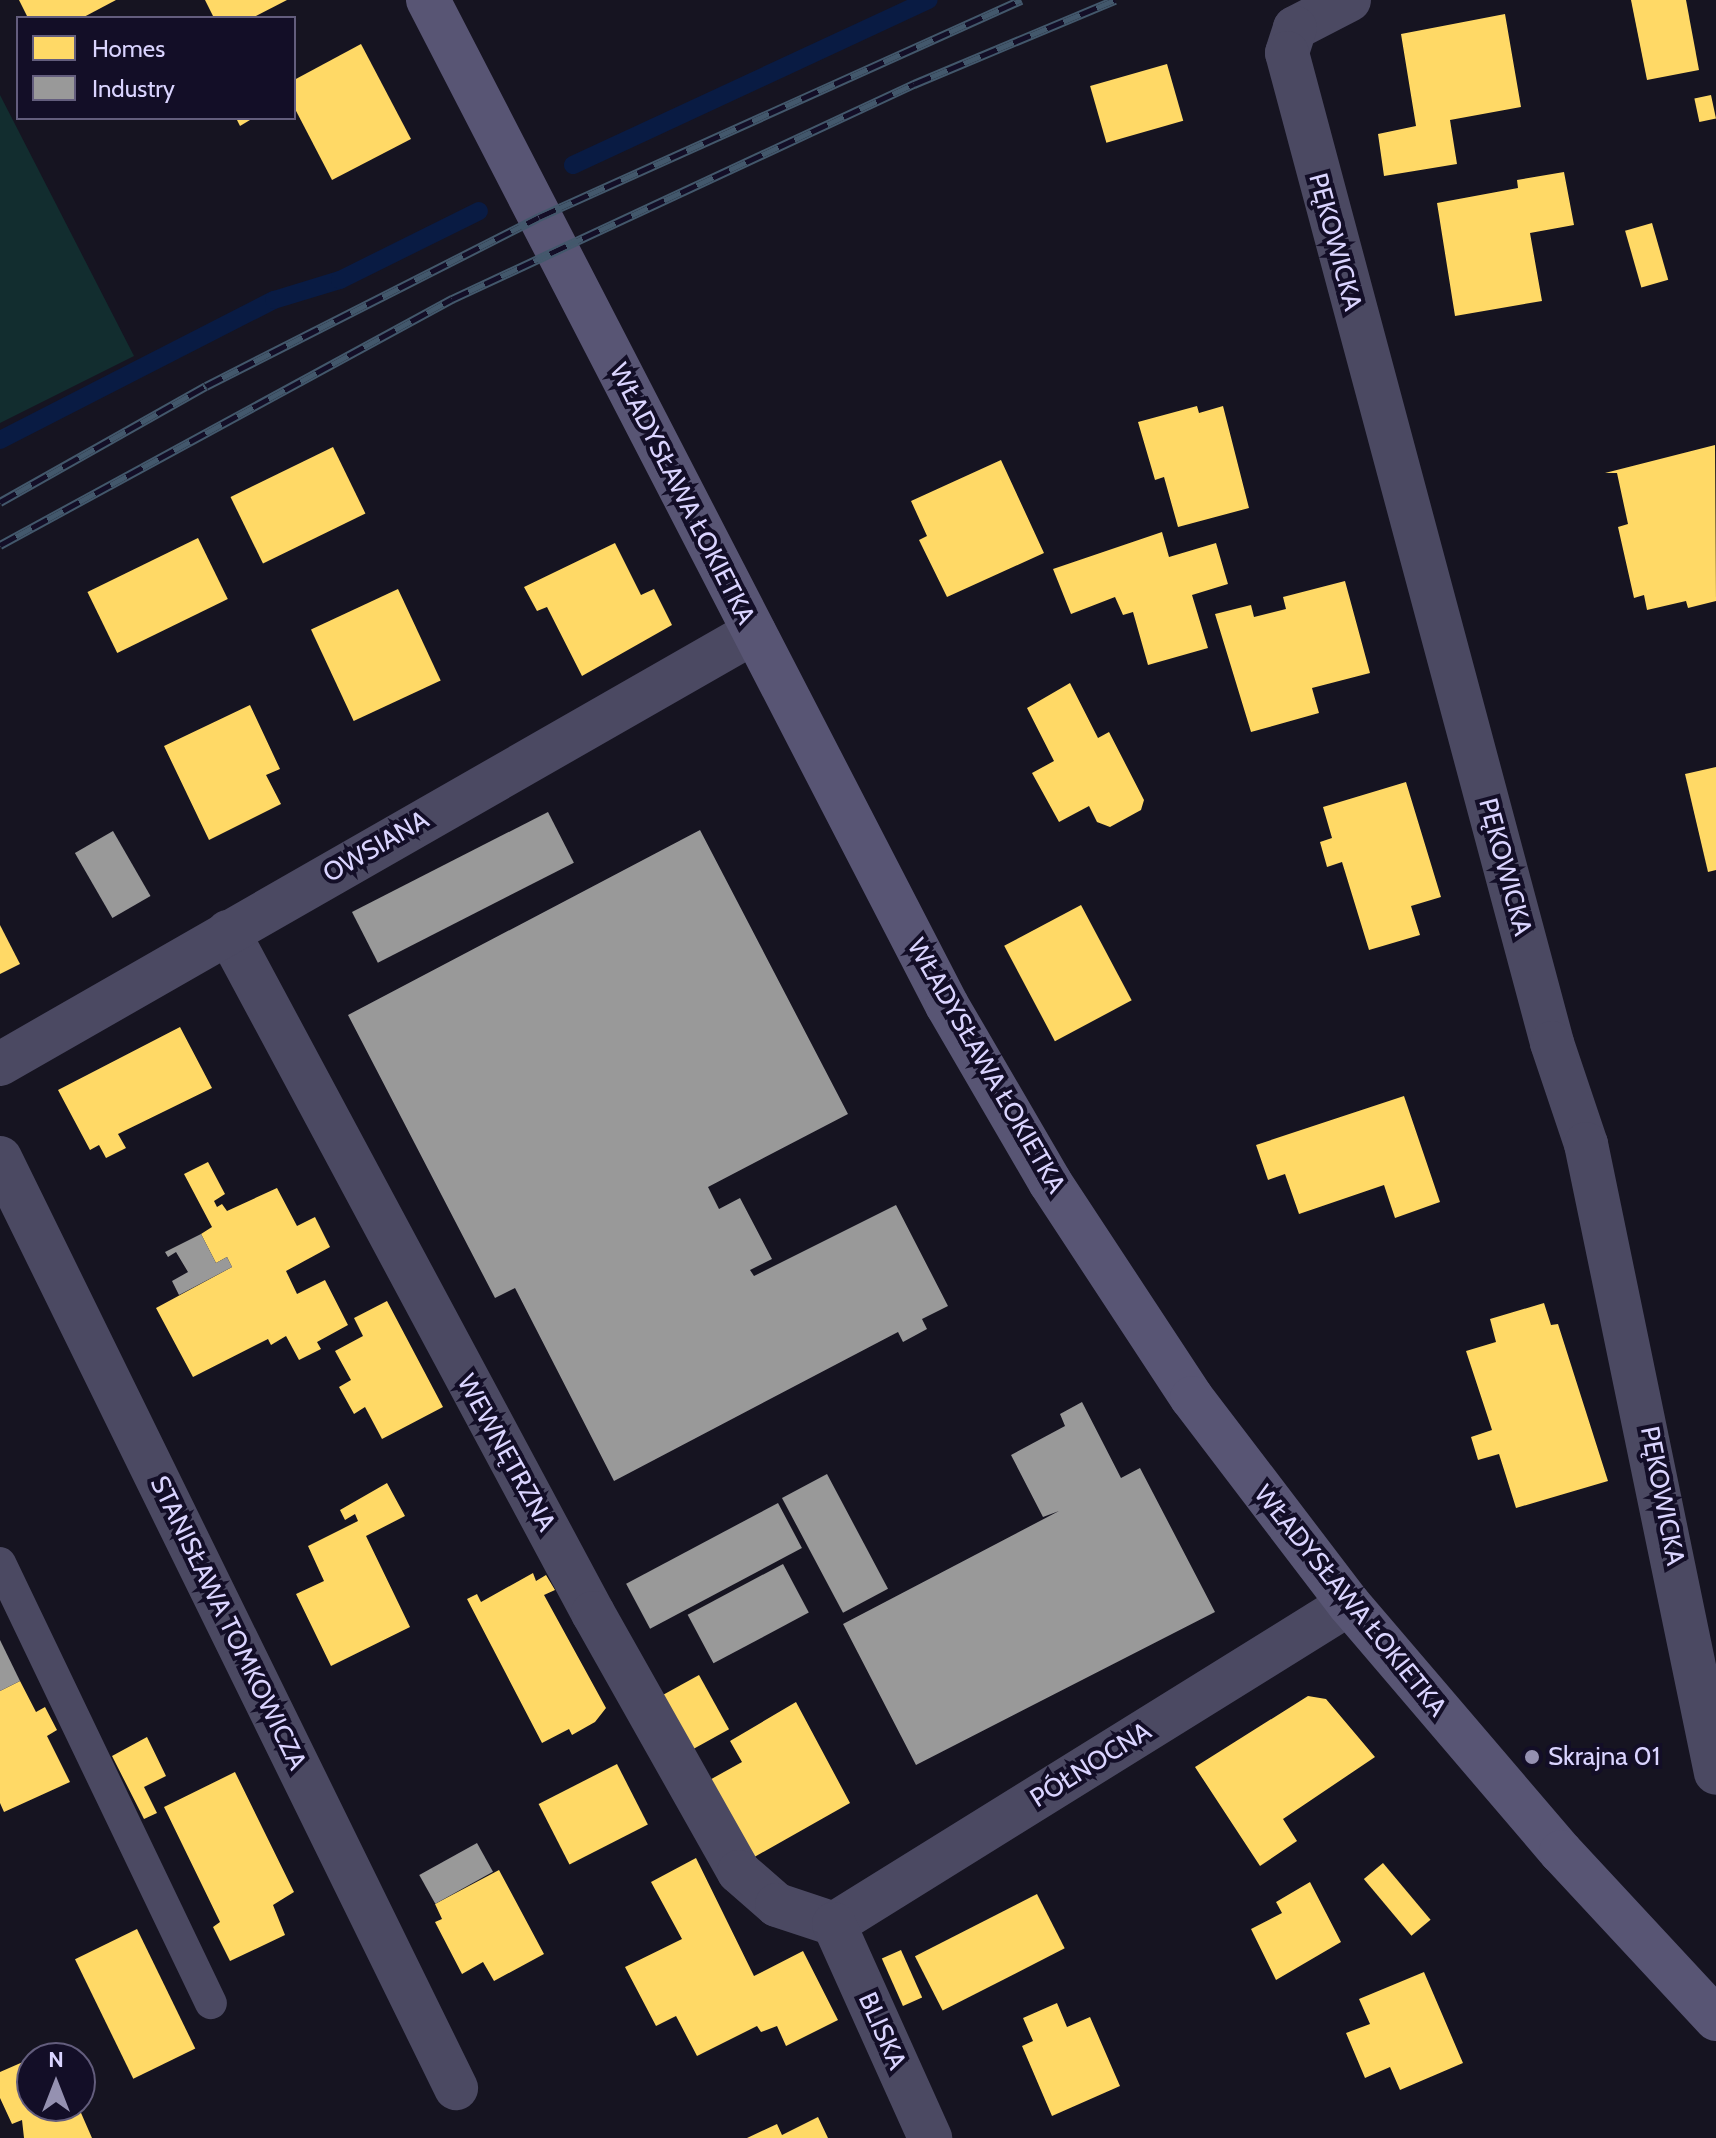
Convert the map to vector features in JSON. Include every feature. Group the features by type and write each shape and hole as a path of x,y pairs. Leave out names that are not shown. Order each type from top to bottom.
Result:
{"street":[{"name":"WŁADYSŁAWA ŁOKIETKA","path":"428,0 947,1005 1050,1182 1192,1398 1349,1604 1561,1852 1716,2019"},
{"name":"PĘKOWICKA","path":"1349,0 1295,28 1287,53 1548,1027 1586,1144 1716,1773"},
{"name":"OWSIANA","path":"0,1064 754,632"},
{"name":"WEWNĘTRZNA","path":"228,932 474,1394 739,1872 777,1905 834,1924"},
{"name":"STANISŁAWA TOMKOWICZA","path":"0,1158 456,2088"},
{"name":"PÓŁNOCNA","path":"834,1924 1349,1604"},
{"name":"BLISKA","path":"834,1924 930,2138"}],"lane":[{"path":"0,1563 211,2003"}],"green space":[{"path":"0,95 134,356 0,423"}],"building: Homes":[{"path":"19,0 116,0 86,16 27,16"},
{"path":"205,0 287,0 256,16 213,16"},
{"path":"1631,0 1686,0 1699,70 1647,80"},
{"path":"1505,14 1521,107 1450,120 1457,164 1384,176 1378,134 1416,126 1401,34"},
{"path":"361,44 411,139 332,180 296,111 296,79"},
{"path":"1167,64 1183,121 1106,143 1090,86"},
{"path":"1711,95 1716,118 1699,122 1694,99"},
{"path":"1564,172 1574,225 1530,233 1542,301 1455,316 1437,203 1518,188 1517,180"},
{"path":"1652,223 1668,280 1641,287 1625,231"},
{"path":"1197,406 1199,413 1223,406 1249,508 1178,527 1164,477 1155,480 1138,422"},
{"path":"1715,445 1716,601 1688,608 1686,601 1647,610 1644,595 1634,598 1618,527 1628,524 1617,473 1605,473"},
{"path":"333,447 365,514 263,563 231,497"},
{"path":"1001,460 1044,553 947,597 919,540 927,536 911,501"},
{"path":"1162,532 1169,557 1216,543 1228,584 1192,595 1208,648 1148,665 1133,612 1123,615 1115,597 1071,614 1053,569"},
{"path":"198,538 228,599 117,653 87,592"},
{"path":"615,543 641,595 654,589 672,625 582,676 547,607 537,611 524,587"},
{"path":"1345,581 1370,673 1312,688 1319,713 1251,732 1215,614 1251,605 1254,617 1286,609 1283,597"},
{"path":"398,589 441,681 354,721 311,630"},
{"path":"1070,683 1098,738 1109,732 1144,800 1141,810 1110,827 1097,822 1089,806 1059,822 1032,773 1054,761 1027,708"},
{"path":"250,705 280,769 266,775 281,804 209,840 164,746"},
{"path":"1716,767 1716,870 1708,872 1685,774"},
{"path":"1406,782 1441,897 1411,906 1420,935 1369,950 1342,862 1327,867 1320,842 1332,838 1323,807"},
{"path":"1081,905 1132,1000 1055,1041 1004,946"},
{"path":"0,925 20,964 0,974"},
{"path":"180,1027 212,1088 118,1134 126,1148 106,1158 99,1145 90,1150 58,1090"},
{"path":"1404,1096 1440,1202 1395,1218 1384,1185 1299,1214 1285,1174 1268,1180 1256,1145"},
{"path":"208,1162 225,1194 214,1201 217,1207 222,1204 227,1211 277,1188 297,1226 315,1217 330,1247 286,1271 297,1294 325,1280 348,1325 317,1342 321,1349 299,1360 286,1336 271,1345 268,1339 193,1377 156,1308 232,1267 227,1257 216,1263 201,1234 212,1227 184,1174"},
{"path":"387,1301 443,1407 382,1439 365,1407 354,1414 339,1387 351,1380 335,1351 363,1336 354,1318"},
{"path":"1544,1303 1551,1325 1558,1324 1608,1481 1516,1508 1499,1454 1478,1460 1471,1437 1492,1430 1466,1351 1496,1342 1490,1319"},
{"path":"387,1483 405,1516 366,1536 410,1627 331,1666 296,1594 324,1581 308,1546 358,1521 355,1514 345,1520 340,1510"},
{"path":"533,1573 536,1581 546,1575 555,1590 544,1595 606,1708 595,1722 572,1735 569,1729 542,1743 467,1599 477,1594 481,1602"},
{"path":"699,1675 729,1729 690,1751 660,1697"},
{"path":"20,1681 36,1712 45,1707 57,1730 47,1736 70,1782 4,1812 0,1803 0,1691"},
{"path":"1308,1696 1326,1699 1375,1757 1283,1819 1297,1841 1260,1866 1195,1767"},
{"path":"796,1702 850,1803 749,1860 706,1782 742,1762 730,1741"},
{"path":"147,1737 166,1776 144,1787 157,1813 144,1819 112,1756"},
{"path":"617,1764 648,1825 569,1865 539,1804"},
{"path":"235,1772 294,1892 273,1905 285,1935 230,1961 213,1927 220,1922 164,1807"},
{"path":"696,1858 754,1976 803,1951 838,2020 786,2046 777,2026 761,2032 757,2026 697,2056 676,2016 656,2026 625,1967 682,1939 651,1882"},
{"path":"1383,1863 1431,1920 1411,1936 1364,1879"},
{"path":"499,1870 544,1954 494,1981 483,1962 462,1974 435,1922 442,1919 435,1904"},
{"path":"1310,1882 1341,1942 1276,1980 1251,1929 1282,1913 1276,1902"},
{"path":"1037,1894 1065,1948 943,2011 915,1956"},
{"path":"137,1929 195,2049 133,2079 75,1959"},
{"path":"901,1950 922,1998 903,2006 882,1959"},
{"path":"1424,1972 1463,2063 1400,2090 1390,2067 1365,2078 1346,2033 1370,2024 1359,1999"},
{"path":"1057,2003 1067,2027 1090,2017 1120,2086 1052,2116 1022,2046 1033,2041 1023,2018"},
{"path":"16,2065 17,2122 12,2124 0,2098 0,2072"},
{"path":"818,2117 828,2138 747,2138 777,2124 782,2135"},
{"path":"22,2122 85,2122 92,2138 24,2138"}],"building: Industry":[{"path":"548,812 574,863 378,963 352,912"},
{"path":"700,830 848,1114 708,1187 719,1209 740,1198 772,1259 750,1270 754,1276 896,1205 948,1306 922,1319 927,1329 903,1342 898,1332 614,1481 515,1288 495,1298 348,1015"},
{"path":"113,831 150,896 112,918 75,853"},
{"path":"201,1234 216,1263 227,1257 232,1267 179,1295 172,1281 188,1272 176,1252 168,1257 165,1252"},
{"path":"1082,1402 1121,1478 1140,1468 1215,1612 916,1765 843,1624 1059,1511 1043,1517 1011,1455 1065,1426 1060,1414"},
{"path":"827,1474 888,1589 843,1613 782,1498"},
{"path":"778,1503 802,1548 650,1629 626,1584"},
{"path":"783,1564 809,1613 713,1663 688,1615"},
{"path":"0,1640 20,1681 0,1691"},
{"path":"477,1843 493,1872 435,1904 419,1875"}],"waterway":[{"path":"573,165 929,0"},
{"path":"0,440 274,300 340,280 479,211"}],"railway":[{"path":"0,502 206,386 539,217 1021,0"},
{"path":"0,545 452,299 914,84 1115,0"}],"place":[{"name":"Skrajna 01","path":"1532,1757"}]}
